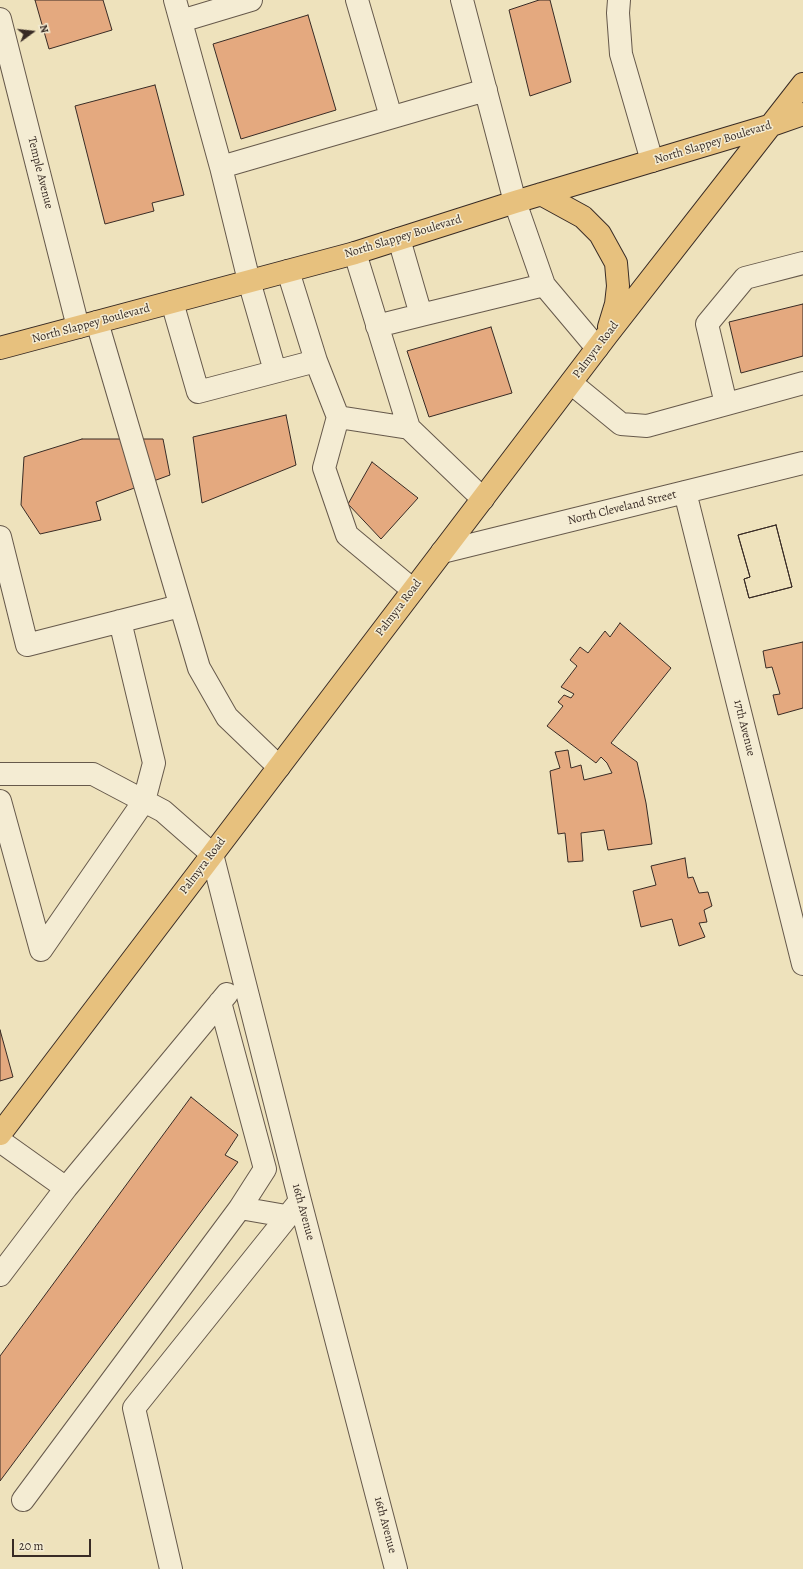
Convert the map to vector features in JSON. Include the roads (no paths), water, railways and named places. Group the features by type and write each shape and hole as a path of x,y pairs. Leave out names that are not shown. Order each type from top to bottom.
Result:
{"main road":[{"name":"Palmyra Road","path":"0,1134 602,342 772,126 803,84"},
{"name":"North Slappey Boulevard","path":"0,348 355,253 515,202 772,126 803,114"},
{"path":"542,194 583,217 600,234 616,263 618,286 616,304 602,342"}],"street":[{"path":"175,0 221,167 249,281 275,372"},
{"path":"180,21 250,0"},
{"path":"358,0 391,117"},
{"path":"462,0 515,202 544,285 602,342"},
{"path":"619,0 618,13 621,54 652,161"},
{"name":"Temple Avenue","path":"0,21 88,324 199,668 227,717 279,767"},
{"path":"221,167 486,90"},
{"path":"399,240 421,315"},
{"path":"355,253 409,428 483,498"},
{"path":"726,404 707,324 745,278 803,264"},
{"path":"288,271 316,361 338,417 324,468 347,535 413,590"},
{"path":"377,326 544,285"},
{"path":"172,302 198,392 316,361"},
{"path":"571,383 621,424 647,426 803,383"},
{"path":"338,417 409,428"},
{"name":"North Cleveland Street","path":"442,552 803,463"},
{"name":"17th Avenue","path":"685,492 803,964"},
{"path":"0,537 27,645 180,606"},
{"path":"0,801 41,950 144,801 154,763 120,621"},
{"path":"0,774 93,774 163,811 212,854"},
{"name":"16th Avenue","path":"212,854 242,976 293,1208 396,1569"},
{"path":"0,1275 66,1188 242,976"},
{"path":"23,1500 240,1208 265,1169 220,1002"},
{"path":"0,1141 66,1188"},
{"path":"240,1208 293,1208"},
{"path":"134,1408 293,1208"},
{"path":"110,1383 134,1408 171,1569"}]}
